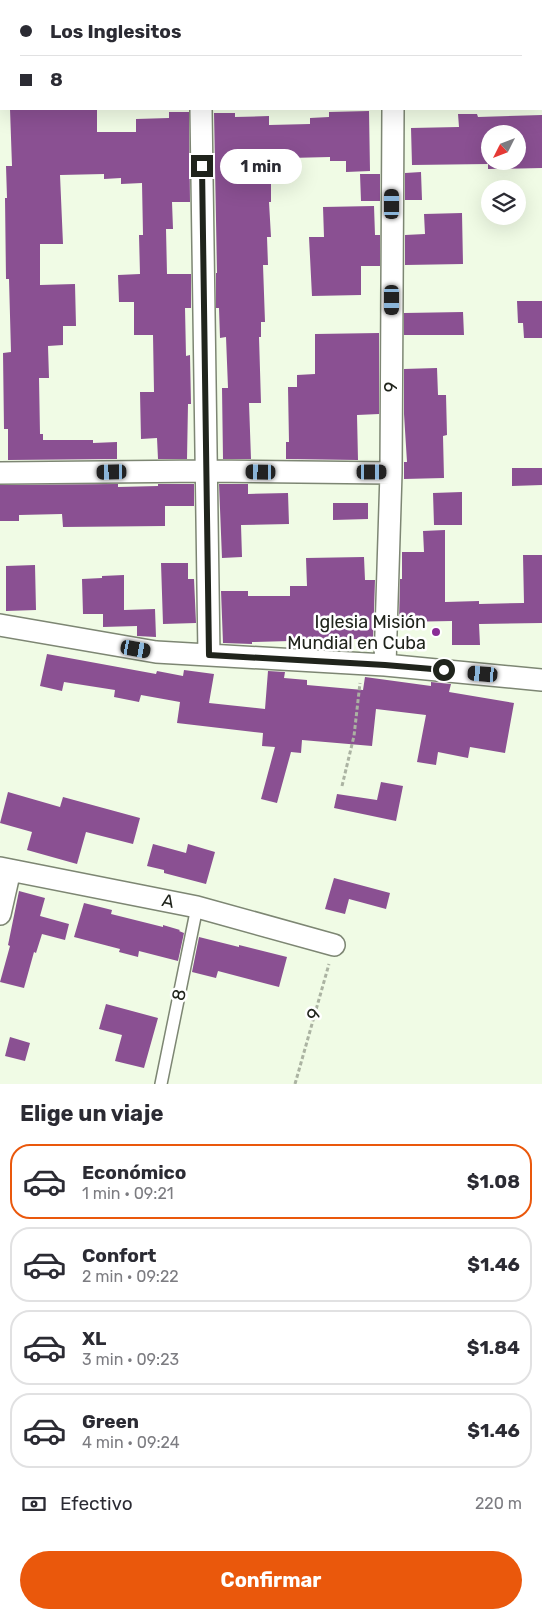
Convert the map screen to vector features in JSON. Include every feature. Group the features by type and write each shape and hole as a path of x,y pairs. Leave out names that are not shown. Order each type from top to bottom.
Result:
{"street":[{"path":"201,110 209,655"},
{"name":"9","path":"385,665 391,473 393,110"},
{"path":"0,474 206,471 391,473"},
{"path":"0,625 156,652 385,665 542,680"},
{"path":"0,914 5,869"},
{"name":"A","path":"5,869 198,907 334,945"}],"lane":[{"name":"8","path":"161,1084 198,907"}],"path":[{"path":"342,786 354,736 362,664"},
{"name":"9","path":"294,1084 334,945"}],"building":[{"path":"10,110 97,110 97,132 136,132 136,119 169,118 169,112 189,112 190,202 172,202 173,229 166,229 167,274 191,274 191,308 185,308 186,356 190,355 191,404 188,404 187,459 158,459 157,438 141,439 140,392 154,392 153,335 134,335 134,302 119,302 118,275 140,274 139,235 143,235 142,183 121,184 121,178 104,179 104,174 60,175 63,244 40,244 40,285 75,284 76,326 63,326 63,345 48,346 49,378 39,378 40,434 43,434 43,440 93,440 93,443 117,442 117,459 8,460 8,429 4,429 3,353 11,352 9,279 6,279 5,198 7,198 6,166 12,166"},
{"path":"369,111 370,171 346,172 346,161 330,161 330,157 289,158 289,176 271,176 271,202 269,202 271,237 267,237 268,265 263,265 265,322 261,322 261,337 259,337 261,403 249,403 251,459 223,459 222,388 228,388 226,337 220,338 219,308 216,308 214,113 235,113 235,117 269,116 269,125 310,124 310,118 329,117 329,112"},
{"path":"458,114 477,114 478,117 542,115 542,168 526,168 526,125 481,125 481,164 412,165 411,128 459,127"},
{"path":"421,172 422,200 405,200 405,173"},
{"path":"360,174 380,174 380,201 361,201"},
{"path":"374,206 375,235 380,235 380,266 361,266 361,295 312,296 309,237 324,237 323,207"},
{"path":"462,213 463,264 405,265 405,235 425,234 424,214"},
{"path":"517,301 542,301 542,338 524,338 523,323 518,323"},
{"path":"463,312 464,335 404,335 404,313"},
{"path":"379,333 379,414 357,415 358,460 286,459 286,442 289,442 288,387 297,387 297,375 315,374 315,334"},
{"path":"437,368 438,395 446,395 447,435 443,436 444,478 404,479 404,462 407,462 404,369"},
{"path":"512,468 542,468 542,485 512,486"},
{"path":"118,484 118,487 194,484 194,506 165,506 165,526 63,527 62,514 19,515 19,521 0,521 0,485"},
{"path":"219,484 248,484 248,494 288,493 289,524 241,525 242,557 222,558"},
{"path":"462,492 462,525 434,525 433,493"},
{"path":"333,503 368,503 368,519 333,520"},
{"path":"445,530 445,602 479,601 479,604 524,603 523,555 542,555 542,623 479,624 480,645 452,645 452,621 399,622 402,552 424,552 423,531"},
{"path":"364,557 365,580 375,580 373,640 290,640 252,642 252,644 223,643 221,591 248,591 248,596 290,596 290,586 307,586 306,558"},
{"path":"161,563 188,563 188,579 194,579 196,623 163,624"},
{"path":"35,565 36,610 6,611 6,566"},
{"path":"124,575 124,610 155,609 156,637 137,636 137,626 103,627 103,614 83,614 82,579"},
{"path":"47,654 156,674 157,671 183,676 184,670 214,674 209,703 265,709 268,671 285,672 284,678 307,680 307,685 363,690 365,677 431,686 431,682 451,684 449,692 514,703 505,753 470,747 468,758 438,752 436,765 417,762 426,715 376,709 372,746 302,740 301,753 291,752 277,803 261,799 275,747 262,746 263,733 177,723 180,702 141,695 139,702 114,697 115,690 64,682 62,691 40,686"},
{"path":"381,782 403,786 396,821 334,808 337,794 377,800"},
{"path":"8,792 60,807 63,797 140,818 133,844 86,832 77,864 27,850 32,832 0,823"},
{"path":"153,844 186,853 188,844 215,852 206,884 164,873 164,870 147,866"},
{"path":"334,878 390,893 386,909 349,899 345,914 325,909"},
{"path":"19,891 45,898 40,916 69,924 65,940 42,934 36,953 34,952 24,988 0,982 10,946 8,945"},
{"path":"84,903 112,910 111,914 180,930 184,933 178,961 139,951 138,957 119,952 120,949 74,937"},
{"path":"199,937 287,957 279,987 218,971 216,978 192,972"},
{"path":"106,1004 158,1018 144,1068 115,1061 122,1035 99,1029"},
{"path":"10,1037 30,1043 25,1061 5,1056"}],"place":[{"name":"Iglesia Misión Mundial en Cuba","path":"436,632"}],"route":[{"path":"202,166 209,655 444,670"}]}
